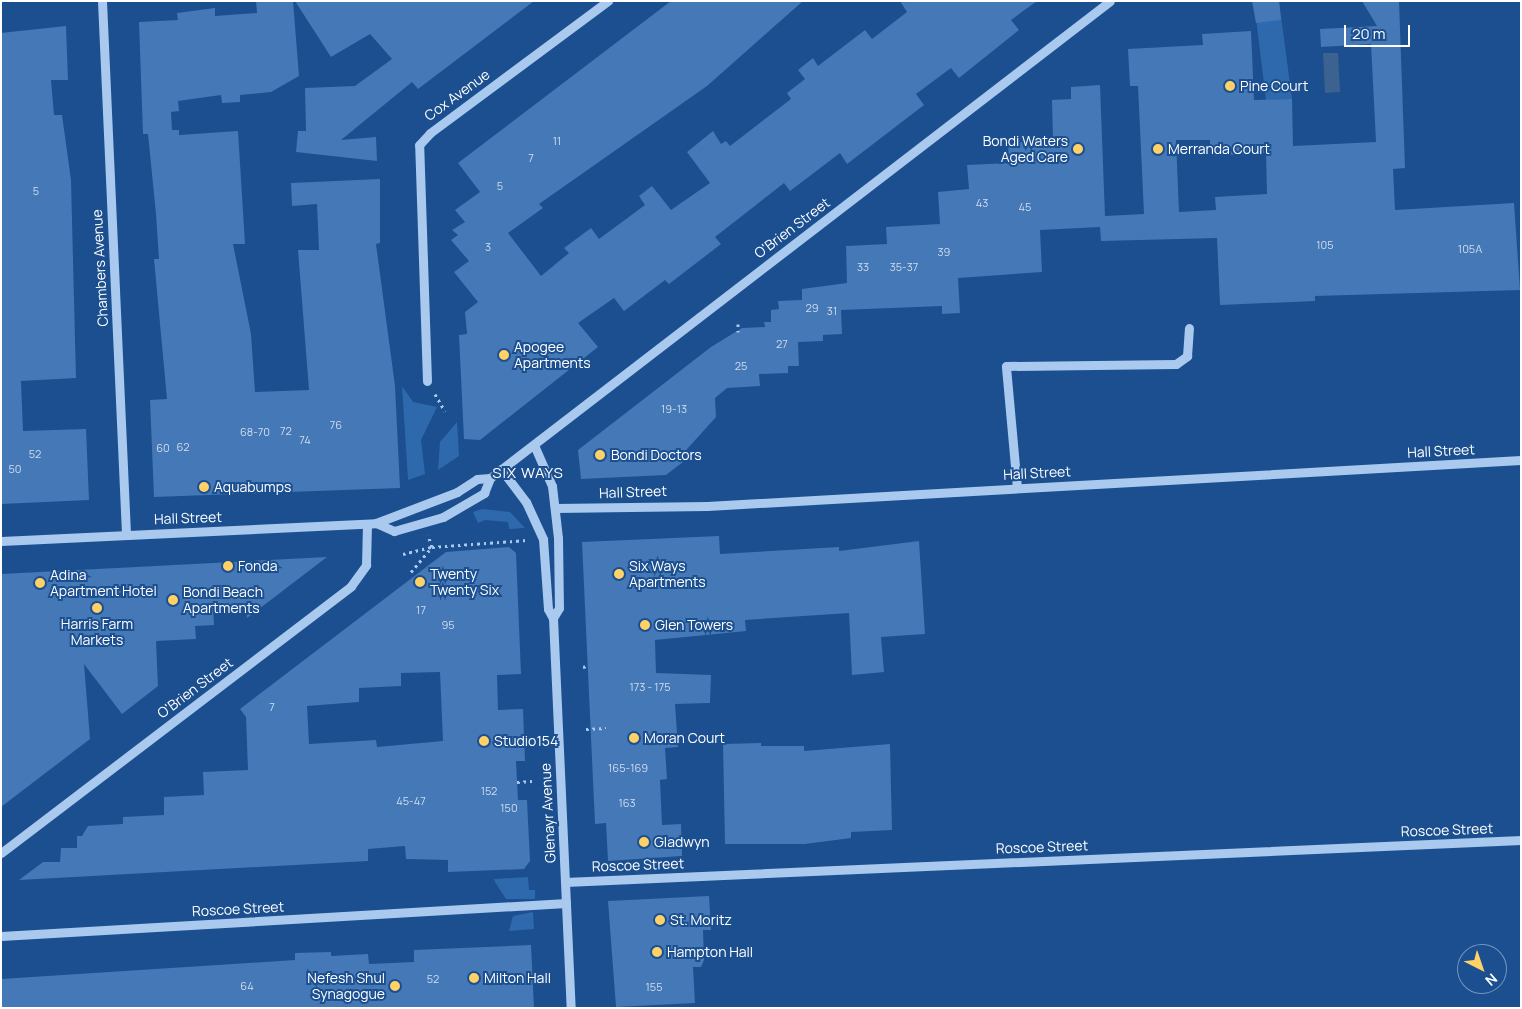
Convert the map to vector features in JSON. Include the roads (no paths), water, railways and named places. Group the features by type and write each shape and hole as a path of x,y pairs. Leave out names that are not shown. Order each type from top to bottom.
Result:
{"street":[{"name":"Chambers Avenue","path":"102,1 126,534"},
{"name":"Cox Avenue","path":"427,381 419,145 430,133 608,1"},
{"name":"O'Brien Street","path":"371,523 394,531 443,517 484,492 490,478 1110,1"},
{"path":"1016,488 1006,366 1176,364 1187,356 1189,328"},
{"name":"Glenayr Avenue","path":"534,444 544,461 555,508 559,608 553,618"},
{"name":"Hall Street","path":"555,508 707,506 1521,460"},
{"name":"Glenayr Avenue","path":"501,470 526,502 543,539 548,609 553,618 571,1008"},
{"name":"O'Brien Street","path":"371,523 390,514 451,494 477,479 490,478"},
{"name":"Hall Street","path":"1,541 371,523"},
{"name":"O'Brien Street","path":"1,853 351,586 366,565 371,523"},
{"name":"Roscoe Street","path":"565,882 1521,840"},
{"name":"Roscoe Street","path":"1,936 566,903"}],"place":[{"name":"Pine Court","path":"1230,86"},
{"name":"Bondi Waters Aged Care","path":"1078,149"},
{"name":"Merranda Court","path":"1158,149"},
{"name":"Apogee Apartments","path":"504,355"},
{"name":"Bondi Doctors","path":"600,455"},
{"name":"Aquabumps","path":"204,487"},
{"name":"Fonda","path":"228,566"},
{"name":"Six Ways Apartments","path":"619,574"},
{"name":"Twenty Twenty Six","path":"420,582"},
{"name":"Adina Apartment Hotel","path":"40,583"},
{"name":"Bondi Beach Apartments","path":"173,600"},
{"name":"Harris Farm Markets","path":"97,608"},
{"name":"Glen Towers","path":"645,625"},
{"name":"Moran Court","path":"634,738"},
{"name":"Studio154","path":"484,741"},
{"name":"Gladwyn","path":"644,842"},
{"name":"St. Moritz","path":"660,920"},
{"name":"Hampton Hall","path":"657,952"},
{"name":"Milton Hall","path":"474,978"},
{"name":"Nefesh Shul Synagogue","path":"395,986"}],"district":[{"name":"SIX WAYS","path":"528,473"}]}
